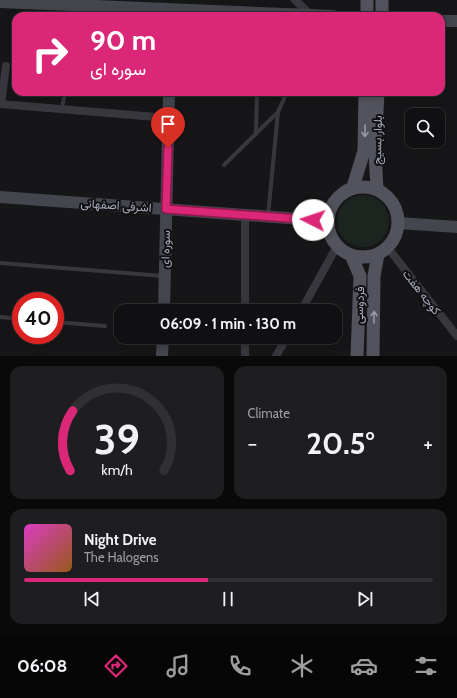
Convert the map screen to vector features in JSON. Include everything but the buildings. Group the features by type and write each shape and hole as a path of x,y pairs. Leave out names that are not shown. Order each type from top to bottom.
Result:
{"main road":[{"path":"367,0 367,12"},
{"path":"382,0 382,12"},
{"name":"بلوار بسیج","path":"353,187 364,151 366,96"},
{"name":"بلوار بسیج","path":"377,189 375,153 378,96"},
{"path":"361,186 377,189 386,194 393,202 398,212 399,222 397,232 383,251 365,257 351,255 337,246 328,230 330,210 335,200 343,192 353,187 361,186"},
{"name":"فردوسی","path":"373,356 374,276 383,251"},
{"name":"فردوسی","path":"351,255 360,276 357,356"}],"street":[{"path":"295,0 311,12"},
{"path":"0,2 80,11 112,3 229,12"},
{"path":"445,21 457,21"},
{"path":"6,66 0,104 168,118"},
{"name":"سوره ای","path":"164,304 169,96"},
{"name":"اشرفی اصفهانی","path":"0,196 328,221"},
{"path":"245,215 245,304"},
{"path":"399,222 457,227"},
{"path":"305,304 337,246"},
{"name":"کوچه هفت","path":"383,251 457,336"},
{"path":"162,356 163,344"},
{"path":"245,344 245,356"},
{"path":"276,356 283,344"}],"lane":[{"path":"62,108 64,96"},
{"path":"256,134 257,96"},
{"path":"268,216 278,112 285,96"},
{"path":"224,165 278,112"},
{"path":"0,263 165,276"},
{"path":"0,317 12,318"},
{"path":"64,323 104,326"}],"shaded area":[{"path":"358,195 368,195 382,202 389,216 389,226 382,240 368,247 358,247 348,243 341,236 337,226 337,216 341,206 348,199"}],"route":[{"path":"168,148 166,209 313,220"}]}
